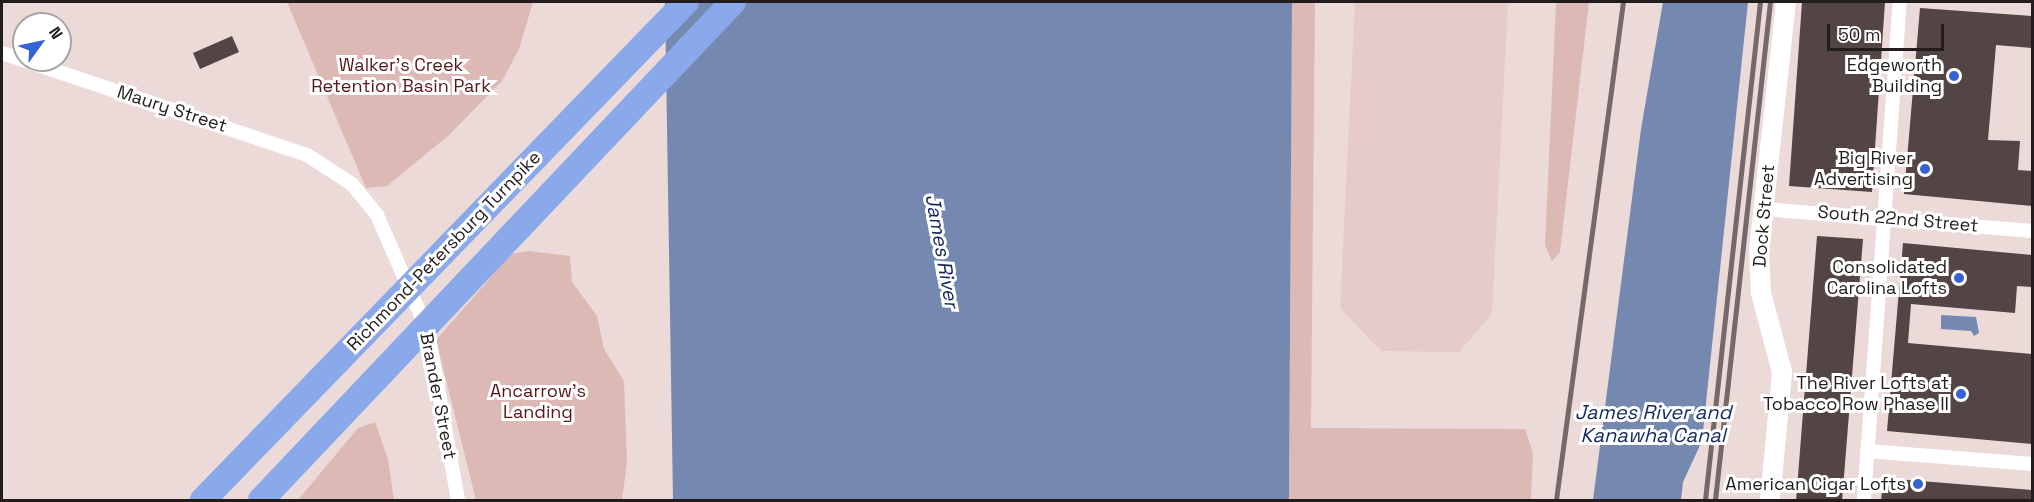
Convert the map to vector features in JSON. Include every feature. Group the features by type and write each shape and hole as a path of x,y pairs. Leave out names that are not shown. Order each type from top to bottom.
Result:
{"highway":[{"name":"Richmond-Petersburg Turnpike","path":"202,501 686,2"},
{"name":"Richmond-Petersburg Turnpike","path":"261,501 348,406 733,2"},
{"path":"193,501 264,436"}],"main road":[{"name":"Dock Street","path":"1770,501 1782,382 1759,279 1764,209 1786,2"}],"street":[{"path":"1864,501 1900,2"},
{"name":"Maury Street","path":"2,53 307,154 339,172"},
{"name":"Brander Street","path":"339,172 377,214 428,332 458,501"},
{"name":"South 22nd Street","path":"1764,209 1884,217 2032,231"},
{"path":"1867,451 2032,464"}],"shaded area":[{"path":"1355,2 1508,2 1492,314 1459,352 1381,351 1340,308"}],"green space":[{"name":"Walker's Creek Retention Basin Park","path":"287,2 533,2 519,49 502,81 448,136 387,186 366,188"},
{"path":"1292,2 1315,2 1311,428 1525,429 1533,453 1531,500 1289,500"},
{"path":"1556,2 1589,2 1560,252 1552,261 1545,245"},
{"name":"Ancarrow's Landing","path":"528,251 570,256 572,282 597,316 604,349 624,381 627,463 622,500 476,500 436,340 511,254"},
{"path":"375,422 388,459 394,500 298,500 358,428"}],"water":[{"name":"James River","path":"665,2 1292,2 1289,500 673,500"},
{"name":"James River and Kanawha Canal","path":"1663,2 1748,2 1702,441 1683,482 1681,500 1593,500 1641,129"},
{"path":"1941,315 1976,317 1979,333 1974,336 1971,331 1941,329"}],"building":[{"path":"1802,2 1885,2 1872,192 1789,186"},
{"name":"Edgeworth Building","path":"1920,8 2032,16 2032,48 1996,45 1988,140 2020,141 2018,170 2032,171 2032,206 1904,194"},
{"path":"232,36 239,52 200,69 193,53"},
{"path":"1817,236 1863,239 1842,501 1796,501"},
{"name":"The River Lofts at Tobacco Row Phase II","path":"1903,243 2032,255 2032,287 2017,286 2015,313 1911,304 1908,343 2032,354 2032,444 1887,431"},
{"name":"American Cigar Lofts","path":"1883,478 2032,490 2032,501 1881,501"}],"railway":[{"path":"1556,500 1623,2"},
{"path":"1705,500 1760,2"},
{"path":"1715,500 1770,2"}],"place":[{"name":"Edgeworth Building","path":"1954,76"},
{"name":"Big River Advertising","path":"1925,169"},
{"name":"Consolidated Carolina Lofts","path":"1959,278"},
{"name":"The River Lofts at Tobacco Row Phase II","path":"1961,394"},
{"name":"American Cigar Lofts","path":"1918,484"}]}
